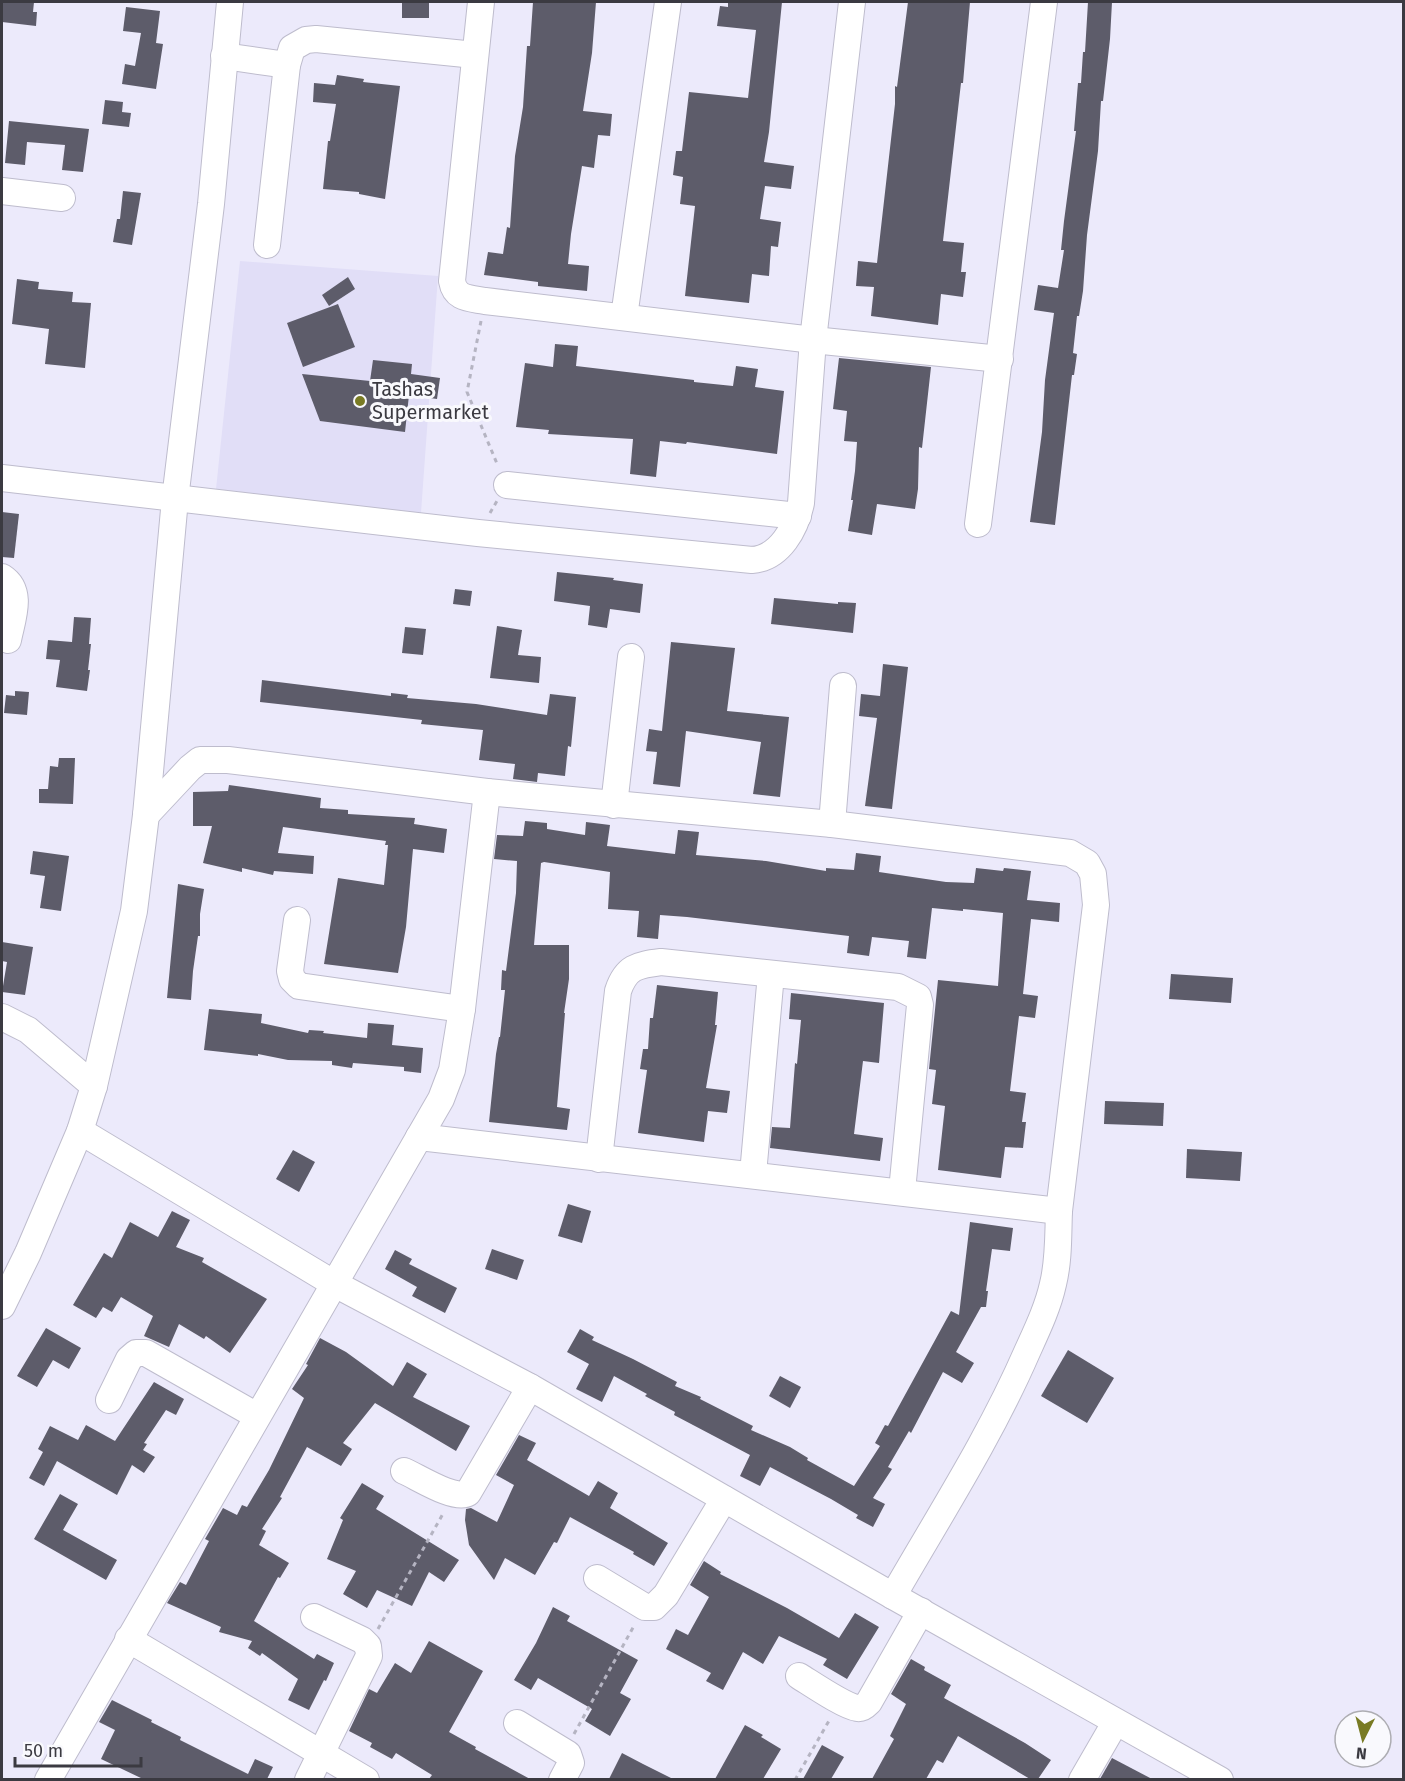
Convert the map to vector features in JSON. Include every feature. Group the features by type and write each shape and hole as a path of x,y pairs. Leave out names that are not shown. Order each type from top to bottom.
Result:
{"street":[{"path":"2,1306 28,1253 80,1131 94,1086 129,934 146,815 175,499 211,204 230,2"},
{"path":"481,2 452,281 456,293 460,296 485,301 813,340 1000,359"},
{"path":"624,317 668,2"},
{"path":"2,478 478,533 762,559 777,551 798,516 813,340 852,2"},
{"path":"978,524 1044,2"},
{"path":"267,245 287,65 292,48 306,40 316,39 475,55"},
{"path":"224,56 287,65"},
{"path":"2,191 62,198"},
{"path":"507,485 798,516"},
{"path":"2,578 13,588 15,596 8,640"},
{"path":"614,805 631,657"},
{"path":"832,824 843,686"},
{"path":"146,815 190,768 200,760 210,759 487,792 832,824 1070,853 1087,863 1095,881 1096,905 1059,1211 1053,1285 1015,1381 893,1596"},
{"path":"48,1779 441,1099 452,1070 462,1009 487,792"},
{"path":"297,920 290,971 292,980 299,986 462,1009"},
{"path":"599,1158 618,991 621,980 630,970 644,964 661,962 898,987 918,997 920,1005 902,1191"},
{"path":"753,1174 771,974"},
{"path":"2,1017 27,1030 94,1086"},
{"path":"80,1131 333,1283 530,1387 1115,1723 1220,1779"},
{"path":"418,1137 902,1191 1059,1211"},
{"path":"109,1400 129,1359 136,1353 146,1353 257,1416"},
{"path":"404,1471 454,1495 461,1496 468,1493 530,1387"},
{"path":"597,1578 645,1606 654,1607 666,1595 724,1499"},
{"path":"799,1677 858,1708 866,1706 921,1611"},
{"path":"308,1779 367,1662 368,1646 362,1640 314,1617"},
{"path":"128,1639 366,1779"},
{"path":"517,1723 565,1751 570,1757 571,1763 562,1779"},
{"path":"1082,1779 1115,1723"}],"path":[{"path":"478,533 507,485 467,392 485,301"},
{"path":"368,1646 454,1495"},
{"path":"565,1751 645,1606"},
{"path":"795,1779 841,1700"}],"shaded area":[{"path":"240,261 438,276 421,513 216,489"}],"building":[{"path":"2,2 34,2 33,12 37,12 36,26 2,22"},
{"path":"402,2 429,2 429,18 402,18"},
{"path":"533,2 596,2 592,53 583,111 612,114 610,136 598,135 594,168 582,166 568,264 589,266 587,291 538,286 538,282 484,275 488,252 503,254 507,227 510,228 515,156 523,107 527,46 530,46"},
{"path":"728,2 782,2 764,162 794,166 791,189 765,186 760,219 781,222 778,247 771,246 769,276 752,274 749,303 685,296 695,206 680,204 683,177 673,175 676,151 682,151 689,92 748,98 756,30 717,26 720,6 728,7"},
{"path":"908,2 970,2 963,83 961,83 943,241 964,243 961,272 966,272 963,297 941,294 938,325 871,316 874,287 856,286 858,261 877,263 895,104 895,86 897,87"},
{"path":"1088,2 1112,2 1110,39 1103,101 1101,101 1083,291 1079,316 1077,316 1073,353 1077,354 1074,375 1072,375 1055,525 1030,522 1054,313 1034,310 1038,285 1058,288 1076,131 1074,131 1078,83 1081,83 1083,52 1085,52"},
{"path":"126,7 160,11 156,43 163,44 156,89 122,84 125,64 135,66 141,33 123,31"},
{"path":"337,75 364,79 363,82 400,86 385,199 359,194 359,192 323,189 328,141 330,141 336,104 313,102 314,83 335,85"},
{"path":"105,100 123,102 122,112 131,113 129,127 102,124"},
{"path":"9,121 89,129 83,172 62,170 65,145 27,142 25,165 5,163"},
{"path":"123,191 141,193 132,245 113,242 117,219 120,219"},
{"path":"348,277 355,289 329,306 322,295"},
{"path":"17,279 39,282 38,289 73,292 72,302 91,303 85,368 45,364 49,329 12,324"},
{"path":"338,304 355,347 303,367 287,323"},
{"path":"555,344 578,346 576,366 694,380 694,382 733,386 736,366 758,369 755,387 784,391 777,454 687,442 686,444 660,441 656,477 630,474 633,439 548,434 549,430 516,427 525,363 553,367"},
{"path":"839,358 931,367 922,448 919,447 915,509 877,504 872,535 848,531 853,500 851,500 857,442 844,441 847,411 833,409"},
{"name":"Tashas Supermarket","path":"373,360 412,364 411,374 440,378 437,399 409,395 405,432 320,421 302,374 370,381"},
{"path":"2,512 19,514 14,558 2,557"},
{"path":"557,572 614,578 613,580 643,584 640,613 610,609 607,628 588,625 590,606 554,601"},
{"path":"455,589 472,591 470,606 453,604"},
{"path":"774,598 838,604 838,602 856,603 853,633 771,624"},
{"path":"74,617 91,618 88,670 90,670 87,691 56,687 60,660 46,659 48,640 72,642"},
{"path":"497,626 522,630 518,655 541,657 539,683 490,678"},
{"path":"405,627 426,629 423,655 402,653"},
{"path":"671,642 735,648 727,711 789,717 780,797 753,794 761,742 686,731 680,787 653,784 657,752 646,751 649,729 662,731"},
{"path":"883,664 908,667 892,809 865,806 877,718 859,716 861,694 880,696"},
{"path":"262,680 391,696 391,693 408,695 407,698 476,704 547,715 550,694 576,697 571,747 568,746 565,776 538,773 537,782 513,779 515,764 479,760 483,730 421,724 422,720 260,702"},
{"path":"15,691 29,692 27,715 4,713 6,695 15,696"},
{"path":"59,758 75,758 73,804 39,803 39,789 48,789 50,766 58,767"},
{"path":"229,785 321,798 320,808 348,810 348,814 415,818 414,824 447,829 444,853 413,849 406,927 398,973 324,964 338,878 384,885 388,845 385,845 386,841 283,827 278,853 314,856 313,874 274,871 273,875 242,868 242,872 203,863 212,826 193,826 193,792 228,791"},
{"path":"525,821 547,823 547,829 585,835 586,822 610,825 607,846 675,854 678,830 699,832 696,855 766,861 826,871 826,868 854,870 856,853 881,856 879,872 946,882 974,883 976,868 1031,871 1027,900 1060,903 1059,922 1031,919 1023,994 1038,996 1035,1018 1019,1016 1010,1091 1026,1093 1022,1122 1026,1122 1023,1148 1005,1147 1001,1178 938,1170 945,1106 932,1104 936,1070 929,1069 938,980 998,986 1003,913 932,908 926,959 907,957 909,941 872,937 869,956 847,953 849,936 687,917 660,915 658,939 637,937 639,911 608,909 610,872 544,862 541,863 534,945 569,945 569,979 564,1013 557,1107 570,1109 567,1130 489,1122 505,990 501,990 502,970 506,971 516,893 517,861 494,859 497,835 523,836"},
{"path":"33,851 69,856 61,911 40,908 45,876 30,874"},
{"path":"178,884 204,889 191,1000 167,998"},
{"path":"2,942 33,947 25,995 2,992 7,962 2,961"},
{"path":"1171,974 1233,978 1231,1003 1169,999"},
{"path":"657,985 718,992 715,1025 717,1025 706,1088 730,1091 727,1113 708,1111 704,1142 638,1133 647,1070 640,1069 643,1049 648,1049 650,1018 653,1018"},
{"path":"791,993 884,1003 879,1063 863,1061 854,1134 883,1138 880,1161 770,1148 772,1127 790,1128 801,1020 789,1019"},
{"path":"209,1009 262,1014 261,1023 308,1033 309,1030 324,1031 323,1033 367,1038 368,1023 394,1025 392,1045 423,1048 421,1073 404,1071 404,1067 353,1063 352,1068 332,1065 332,1061 288,1060 258,1054 258,1056 204,1050"},
{"path":"1105,1101 1164,1103 1163,1126 1104,1124"},
{"path":"1187,1149 1242,1152 1240,1181 1186,1178"},
{"path":"293,1150 315,1162 299,1192 276,1179"},
{"path":"568,1204 591,1211 582,1243 558,1236"},
{"path":"172,1211 190,1220 176,1247 204,1258 202,1262 267,1299 230,1353 206,1336 204,1339 179,1324 169,1347 144,1336 153,1316 121,1297 112,1312 103,1307 96,1318 73,1305 104,1253 112,1258 130,1222 158,1237"},
{"path":"970,1222 1013,1228 1010,1251 992,1249 986,1307 981,1307 956,1352 974,1363 962,1383 943,1372 911,1433 909,1431 888,1467 892,1469 873,1498 885,1504 873,1527 856,1518 858,1515 831,1499 770,1467 760,1486 740,1476 750,1455 674,1415 675,1412 614,1376 602,1402 576,1389 589,1364 567,1352 580,1329 594,1337 592,1340 677,1382 675,1386 701,1397 700,1399 753,1426 751,1430 790,1447 808,1458 807,1460 854,1486 880,1446 875,1443 885,1425 888,1426 951,1311 959,1315"},
{"path":"492,1249 524,1260 517,1280 485,1269"},
{"path":"395,1250 412,1259 409,1264 457,1288 445,1313 412,1296 417,1287 385,1269"},
{"path":"46,1328 81,1348 69,1369 53,1360 37,1387 17,1376"},
{"path":"320,1338 346,1352 393,1386 407,1362 427,1374 413,1397 470,1426 456,1451 375,1403 343,1443 352,1449 341,1466 307,1447 280,1497 282,1498 262,1529 266,1531 259,1545 289,1563 280,1578 278,1577 254,1621 314,1659 317,1654 334,1663 309,1710 288,1700 298,1679 262,1653 260,1656 248,1648 252,1641 219,1632 221,1627 167,1603 180,1582 186,1585 209,1541 205,1539 223,1508 237,1515 242,1505 247,1507 269,1470 304,1398 292,1389 308,1365 306,1364"},
{"path":"1068,1350 1114,1378 1087,1423 1041,1396"},
{"path":"780,1376 801,1387 790,1408 769,1396"},
{"path":"154,1382 184,1399 176,1415 166,1410 144,1443 147,1444 143,1450 155,1457 144,1473 132,1465 117,1495 57,1461 44,1486 29,1478 43,1452 38,1449 50,1426 78,1440 86,1425 115,1441"},
{"path":"519,1435 536,1443 527,1460 589,1496 598,1481 618,1493 610,1508 668,1543 654,1566 633,1554 634,1552 570,1517 557,1543 554,1542 535,1575 505,1558 494,1580 469,1545 465,1520 466,1509 471,1508 497,1522 514,1485 496,1475"},
{"path":"362,1483 384,1496 376,1509 459,1560 444,1582 429,1572 412,1606 377,1590 367,1608 343,1594 356,1571 327,1559 343,1520 340,1518"},
{"path":"60,1494 78,1504 63,1530 117,1560 106,1580 34,1539"},
{"path":"704,1561 721,1572 720,1574 839,1638 855,1613 879,1627 847,1679 823,1665 827,1659 779,1636 763,1664 743,1652 723,1690 706,1681 711,1673 666,1649 676,1629 688,1635 709,1597 690,1585"},
{"path":"553,1607 570,1616 567,1621 638,1660 620,1693 631,1699 610,1736 585,1721 592,1709 538,1678 531,1690 514,1680 536,1643"},
{"path":"429,1641 483,1671 449,1732 530,1779 429,1779 432,1775 396,1753 392,1759 370,1747 372,1743 349,1731 369,1689 377,1693 395,1663 411,1673"},
{"path":"911,1659 925,1667 924,1670 951,1685 944,1698 1051,1760 1038,1779 1030,1779 958,1736 943,1763 937,1760 926,1779 872,1779 894,1739 890,1736 906,1704 891,1694"},
{"path":"112,1700 181,1737 180,1740 248,1774 255,1759 273,1767 267,1779 143,1779 101,1759 115,1730 99,1722"},
{"path":"745,1725 781,1749 763,1779 715,1779"},
{"path":"822,1745 844,1757 831,1779 803,1779"},
{"path":"622,1753 643,1764 673,1779 609,1779"},
{"path":"1112,1758 1152,1779 1100,1779"}],"place":[{"name":"Tashas Supermarket","path":"360,401"}]}
